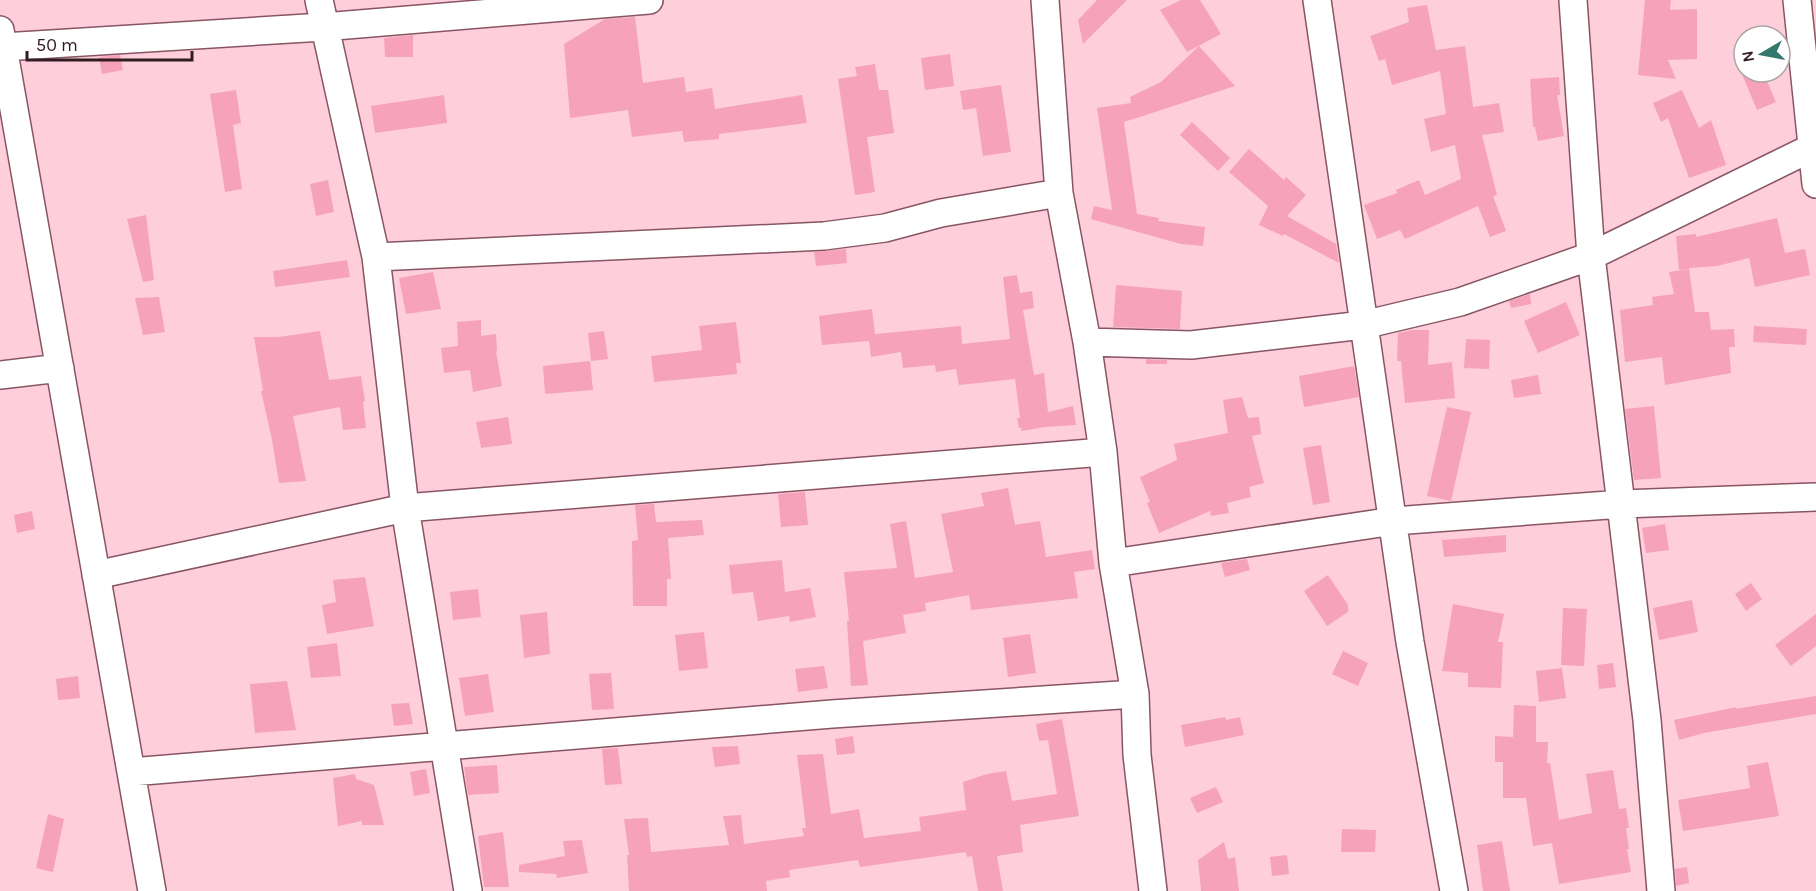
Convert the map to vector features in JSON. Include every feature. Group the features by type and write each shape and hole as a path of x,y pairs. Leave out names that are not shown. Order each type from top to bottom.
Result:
{"street":[{"path":"319,0 323,27 376,257 405,508 468,891"},
{"path":"152,891 2,39 323,27 649,0"},
{"path":"1045,0 1059,193 1087,342 1103,452 1113,563 1135,694 1137,755 1153,891"},
{"path":"1317,0 1410,642 1454,891"},
{"path":"1573,0 1591,256 1647,720 1661,891"},
{"path":"1797,0 1809,47 1811,148 1816,184"},
{"path":"1087,342 1191,345 1363,325 1460,302 1591,256 1811,148"},
{"path":"376,257 824,236 885,228 941,213 1059,193"},
{"path":"0,375 60,368"},
{"path":"96,575 405,508 1103,452"},
{"path":"1113,563 1394,521 1622,504 1816,497"},
{"path":"131,772 832,714 1135,694"}],"building":[{"path":"1097,0 1127,0 1083,44 1078,20"},
{"path":"1181,0 1200,0 1221,34 1187,52 1160,10"},
{"path":"1645,0 1671,0 1670,10 1697,9 1697,59 1668,60 1676,79 1638,75"},
{"path":"1427,5 1436,50 1465,46 1473,107 1499,103 1504,132 1482,135 1497,195 1493,196 1506,231 1490,237 1478,206 1405,239 1400,230 1377,239 1364,205 1397,193 1396,190 1419,180 1425,195 1461,179 1455,145 1431,152 1424,119 1446,114 1440,71 1392,85 1385,59 1379,61 1370,36 1409,22 1407,8"},
{"path":"635,17 643,83 684,77 686,92 712,88 715,109 802,95 807,123 719,134 719,139 684,142 682,131 632,137 628,110 570,118 564,44 605,19"},
{"path":"413,35 413,57 385,57 384,38"},
{"path":"1199,46 1235,86 1124,122 1137,214 1159,218 1158,221 1205,227 1203,246 1181,244 1091,219 1094,206 1112,210 1097,108 1131,103 1130,97 1161,82"},
{"path":"950,54 954,86 925,90 921,58"},
{"path":"120,55 123,70 102,74 99,57"},
{"path":"875,64 879,90 888,90 894,133 867,137 875,192 855,195 838,79 857,76 855,67"},
{"path":"1559,77 1560,95 1557,95 1564,136 1538,141 1535,127 1533,127 1530,79"},
{"path":"1746,84 1768,84 1776,102 1757,110"},
{"path":"1001,85 1011,152 983,156 976,108 963,110 960,91"},
{"path":"236,90 241,123 233,125 242,189 225,192 210,94"},
{"path":"1682,90 1699,128 1711,120 1726,165 1689,178 1668,118 1661,122 1653,103"},
{"path":"444,95 447,123 375,133 371,106"},
{"path":"1192,122 1230,158 1218,171 1180,135"},
{"path":"1249,149 1284,180 1286,177 1306,195 1287,216 1336,244 1339,263 1284,234 1283,236 1259,225 1268,206 1229,172"},
{"path":"328,180 334,212 316,216 310,184"},
{"path":"146,215 154,280 143,282 127,219"},
{"path":"1777,218 1785,253 1805,249 1810,275 1755,287 1749,258 1717,266 1689,268 1695,312 1709,312 1711,330 1734,329 1735,347 1729,347 1731,373 1665,385 1662,357 1625,362 1620,310 1653,305 1652,297 1674,294 1669,272 1689,269 1679,270 1676,236 1696,234 1696,237"},
{"path":"846,249 847,263 816,266 814,252"},
{"path":"347,260 350,277 275,287 273,271"},
{"path":"433,272 441,309 406,314 399,278"},
{"path":"1017,275 1020,293 1032,291 1034,308 1023,310 1034,375 1044,373 1048,412 1073,406 1076,425 1021,431 1017,418 1020,418 1015,379 959,385 956,369 936,372 935,365 903,368 901,352 871,357 869,341 822,345 819,316 872,309 875,334 961,326 962,344 1010,339 1003,277"},
{"path":"1116,285 1182,291 1180,329 1113,327"},
{"path":"1530,294 1531,304 1511,308 1509,301"},
{"path":"159,297 165,332 143,335 135,298"},
{"path":"1566,302 1580,335 1538,353 1524,321"},
{"path":"481,320 481,336 496,334 496,351 502,386 473,392 470,370 444,373 441,348 458,346 457,322"},
{"path":"736,322 741,363 736,363 737,374 654,382 651,356 702,350 699,326"},
{"path":"1754,326 1807,329 1806,345 1753,342"},
{"path":"1429,330 1428,365 1452,362 1455,398 1405,403 1401,361 1397,361 1398,333"},
{"path":"320,331 329,380 361,376 366,428 343,430 340,407 293,416 306,481 279,483 261,391 263,391 254,337 279,337"},
{"path":"604,331 608,359 591,361 588,333"},
{"path":"1466,339 1490,340 1489,369 1464,368"},
{"path":"1146,359 1167,360 1167,364 1146,364"},
{"path":"590,361 593,390 545,394 543,366"},
{"path":"1354,366 1359,397 1304,407 1299,376"},
{"path":"1538,375 1541,394 1514,398 1511,380"},
{"path":"1242,397 1248,418 1259,417 1261,434 1252,436 1264,483 1249,487 1251,497 1227,503 1229,513 1211,516 1210,511 1159,533 1140,477 1177,460 1174,444 1228,433 1223,400"},
{"path":"1654,406 1661,478 1634,480 1625,409"},
{"path":"1447,407 1471,412 1451,501 1427,496"},
{"path":"508,417 512,444 481,448 476,422"},
{"path":"1321,445 1330,502 1313,505 1303,448"},
{"path":"1008,488 1015,525 1040,521 1046,557 1092,550 1095,569 1074,572 1078,598 971,610 969,595 925,603 926,611 903,615 906,633 863,641 868,685 851,686 847,621 849,621 844,572 897,568 890,524 906,521 915,578 953,572 941,514 984,506 981,493"},
{"path":"805,492 808,525 781,527 778,494"},
{"path":"654,504 656,522 702,520 704,535 668,538 671,579 667,579 667,606 633,606 632,541 638,540 635,505"},
{"path":"32,511 35,529 17,533 14,515"},
{"path":"1665,524 1669,550 1646,553 1642,528"},
{"path":"1506,535 1506,552 1444,557 1442,540"},
{"path":"1247,559 1250,570 1225,577 1221,563"},
{"path":"782,560 785,592 810,588 816,617 790,622 789,616 758,621 753,592 732,594 729,565"},
{"path":"1328,575 1348,605 1348,612 1327,626 1304,591"},
{"path":"365,577 374,626 327,634 322,605 336,602 333,580"},
{"path":"1751,583 1762,599 1746,611 1735,594"},
{"path":"478,589 481,617 453,620 450,592"},
{"path":"1692,600 1698,632 1659,640 1653,608"},
{"path":"1453,604 1504,614 1498,642 1503,642 1501,688 1468,687 1468,673 1442,671"},
{"path":"1563,608 1587,609 1584,666 1561,665"},
{"path":"547,612 550,654 524,658 520,615"},
{"path":"1816,614 1816,646 1791,666 1775,645"},
{"path":"704,632 708,668 679,671 675,635"},
{"path":"1030,634 1036,673 1008,677 1003,638"},
{"path":"337,643 341,676 311,678 307,647"},
{"path":"1343,651 1368,663 1358,686 1332,674"},
{"path":"1613,663 1616,687 1599,689 1597,665"},
{"path":"824,666 828,688 798,692 795,669"},
{"path":"1562,668 1566,698 1539,702 1536,671"},
{"path":"611,673 614,709 592,710 589,674"},
{"path":"488,674 494,712 465,716 459,678"},
{"path":"78,676 80,698 58,700 56,679"},
{"path":"287,681 296,730 255,733 250,684"},
{"path":"1816,696 1816,714 1704,733 1679,740 1674,720 1737,707 1735,709"},
{"path":"409,703 413,724 394,726 391,704"},
{"path":"1514,705 1536,706 1536,742 1548,742 1547,763 1550,763 1559,820 1592,813 1586,774 1613,770 1619,809 1626,808 1629,828 1626,828 1629,849 1627,849 1631,872 1559,884 1552,843 1533,846 1526,798 1503,798 1503,762 1495,762 1495,736 1513,737"},
{"path":"1225,717 1226,720 1240,717 1244,735 1185,747 1181,725"},
{"path":"1062,719 1079,816 1020,825 1023,852 997,856 1003,891 978,891 972,856 967,857 966,852 860,867 858,860 789,870 790,877 766,881 767,891 629,891 627,855 629,855 624,819 648,818 651,852 729,845 723,816 741,815 744,844 804,836 802,828 806,828 797,755 823,754 831,814 859,809 864,838 921,831 919,817 966,810 963,782 987,774 1006,771 1012,801 1057,794 1048,740 1039,741 1036,724"},
{"path":"853,736 855,753 837,755 835,739"},
{"path":"738,746 740,764 715,767 712,747"},
{"path":"618,748 622,784 605,785 602,749"},
{"path":"1768,762 1779,816 1683,831 1678,800 1750,788 1747,766"},
{"path":"497,765 499,793 468,795 464,767"},
{"path":"426,769 430,793 414,796 410,772"},
{"path":"355,774 356,779 374,785 384,825 362,825 362,821 338,826 333,778"},
{"path":"1216,787 1223,802 1197,813 1190,798"},
{"path":"48,814 64,819 53,872 36,868"},
{"path":"1342,829 1376,830 1375,852 1341,852"},
{"path":"503,832 509,887 484,887 478,836"},
{"path":"582,840 588,873 557,878 556,874 519,872 519,865 565,856 563,841"},
{"path":"1502,841 1510,891 1483,891 1477,845"},
{"path":"1224,842 1228,859 1235,857 1239,891 1201,891 1198,860"},
{"path":"1287,855 1289,874 1272,876 1270,857"},
{"path":"1687,867 1689,883 1676,886 1675,869"}]}
